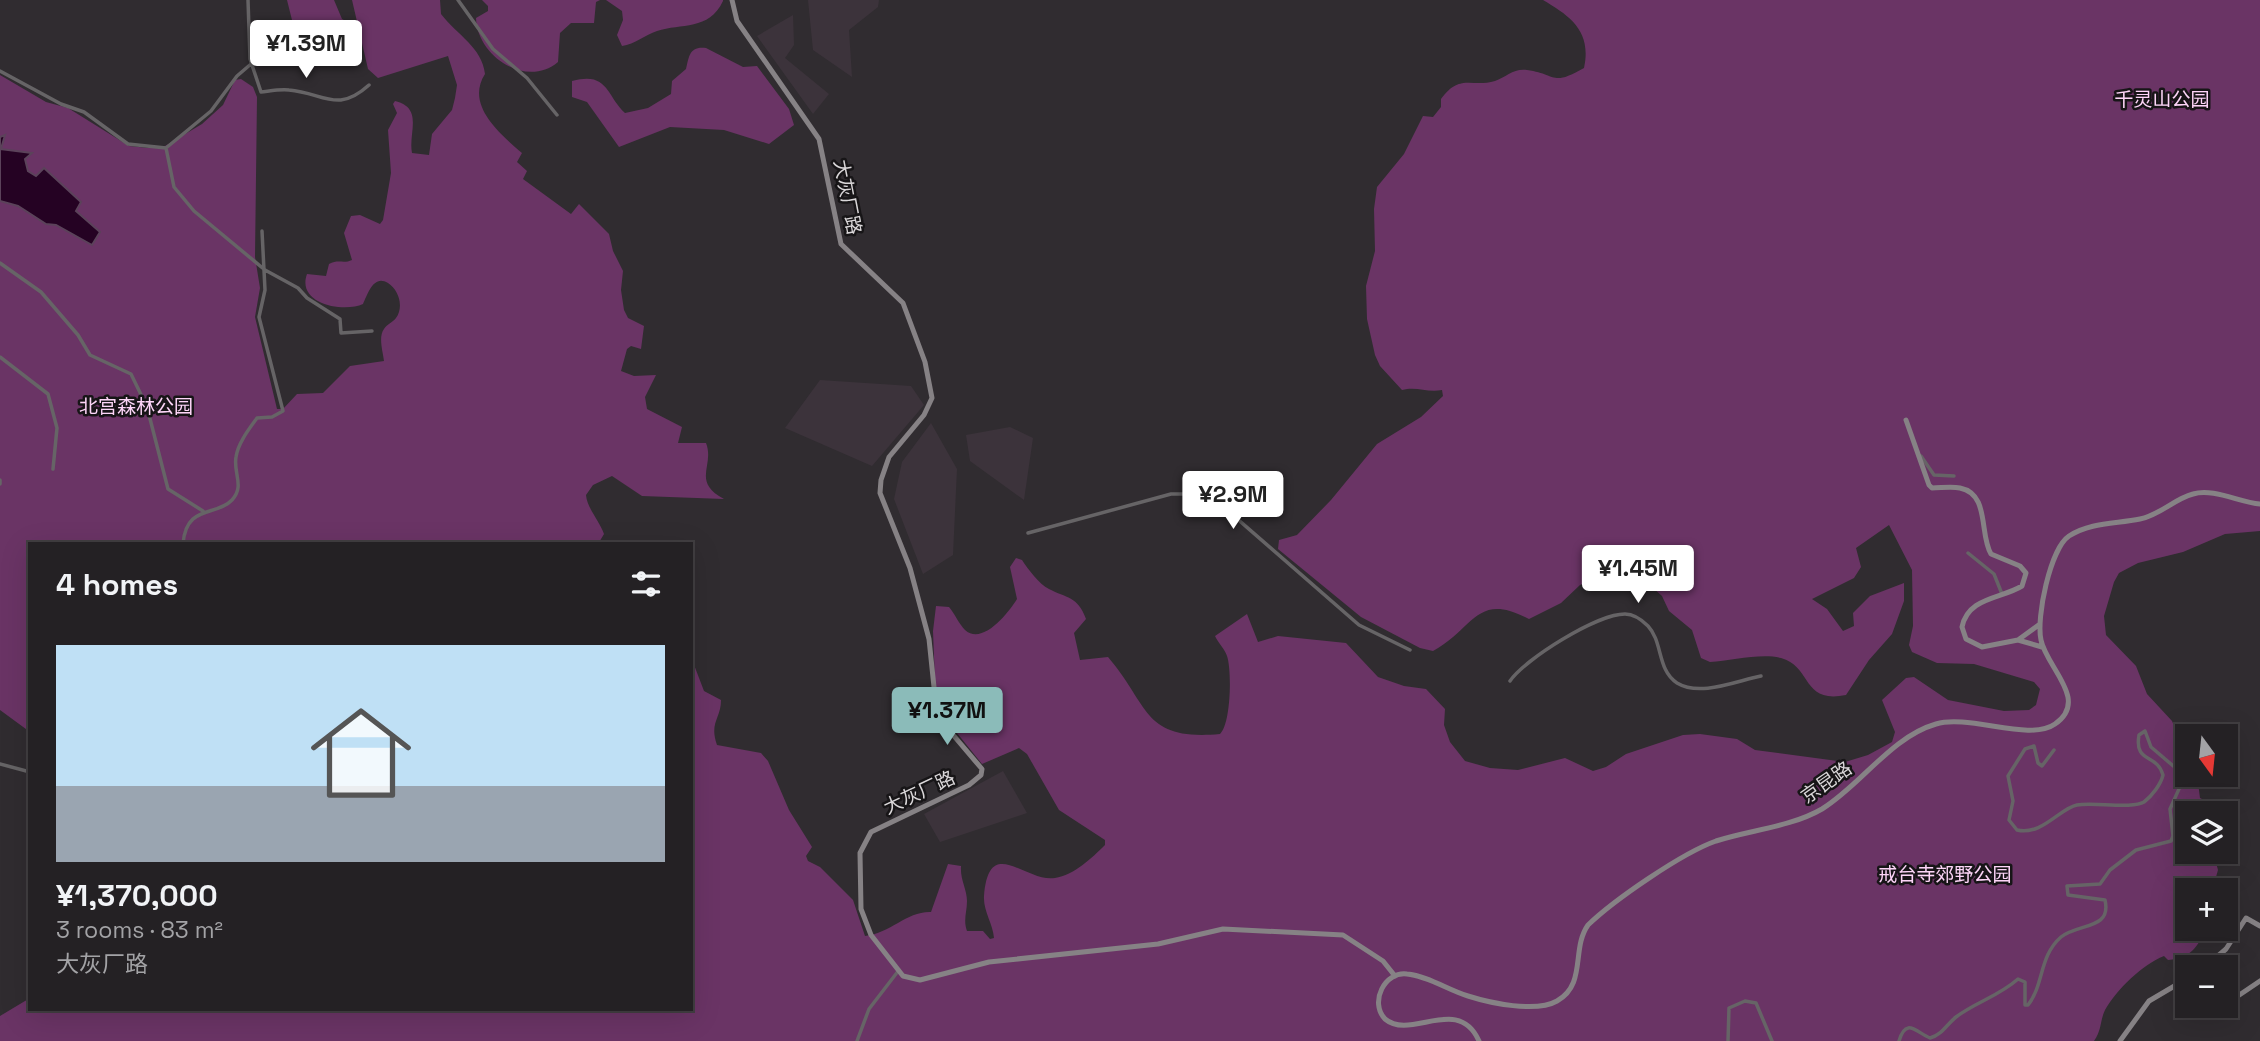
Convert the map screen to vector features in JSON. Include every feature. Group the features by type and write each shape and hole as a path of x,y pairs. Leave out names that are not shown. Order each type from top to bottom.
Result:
{"street":[{"path":"248,0 251,64 261,92 289,89 327,100 346,101 355,98 369,85"},
{"path":"458,0 493,49 527,78 557,115"},
{"name":"大灰厂路","path":"732,0 737,22 819,139 841,244 903,303 920,347 932,390 932,398 924,415 889,457 880,492 910,568 929,639 937,716 982,769 976,781 969,785 871,832 860,853 861,909 871,935 899,970"},
{"path":"0,71 61,104 84,112 128,144 166,148 211,110 237,76 251,64"},
{"path":"166,148 173,187 194,211 265,270 298,288 307,298 340,319 341,333 372,331"},
{"path":"184,542 188,525 203,511 231,502 240,488 236,458 246,433 257,418 283,411 259,317 265,290 265,270 261,253 262,231"},
{"path":"0,263 41,292 78,335 90,355 131,374 147,407 168,489 203,511"},
{"path":"0,356 48,394 57,428 53,469"},
{"path":"1906,420 1928,485 1932,488 1961,488 1971,493 1981,509 1985,538 1991,554 2025,570 2025,584 1973,607 1964,618 1963,632 1969,643 1982,647 2018,640 2040,624"},
{"path":"1919,453 1934,475 1954,476"},
{"name":"京昆路","path":"1395,976 1409,974 1480,999 1540,1006 1558,1001 1575,980 1580,940 1588,925 1688,853 1718,841 1818,811 1905,741 1932,725 1967,722 2039,730 2058,722 2068,706 2068,692 2042,647 2040,624 2056,551 2076,533 2097,525 2147,517 2197,493 2260,504"},
{"path":"1028,533 1171,494 1202,494 1219,503 1359,625 1410,650"},
{"path":"1968,553 1994,574 2002,594"},
{"path":"1510,681 1536,654 1601,620 1626,614 1649,626 1658,639 1667,673 1675,682 1700,689 1761,676"},
{"path":"2018,640 2042,647"},
{"path":"1899,1041 1902,1031 1909,1026 1914,1026 1930,1038 1937,1036 1956,1017 2002,993 2018,979 2025,982 2025,1005 2028,1005 2035,996 2044,961 2061,937 2095,924 2104,918 2107,911 2105,900 2068,895 2067,886 2100,884 2110,870 2136,850 2171,841 2174,835 2170,809 2183,780 2178,770 2151,747 2145,731 2139,735 2139,749 2144,757 2158,764 2162,775 2159,785 2144,802 2131,805 2077,805 2034,829 2018,830 2009,820 2012,802 2008,776 2021,753 2030,746 2036,749 2039,766 2054,750"},
{"path":"0,764 28,771"},
{"path":"2219,955 2246,918 2260,926"},
{"path":"857,1041 869,1009 899,970 903,976 920,980 989,962 1158,944 1223,929 1343,935 1383,961 1395,976 1381,990 1378,1002 1381,1014 1389,1023 1409,1028 1441,1021 1460,1022 1473,1031 1479,1041"},
{"path":"2238,996 2260,981"},
{"path":"2120,1041 2149,1001 2175,986"},
{"path":"1728,1041 1729,1008 1745,1001 1756,1003 1772,1041"}],"shaded area":[{"path":"808,0 879,0 878,7 849,30 852,77 813,50"},
{"path":"793,15 794,45 785,58 829,94 813,114 757,36"},
{"path":"5,135 1,149 32,153 25,159 28,171 36,176 44,168 81,202 76,211 100,232 92,245 56,225 46,224 18,206 0,201 0,137"},
{"path":"820,380 911,386 924,405 872,466 785,428"},
{"path":"931,423 957,469 953,555 923,574 894,499 902,462"},
{"path":"1010,427 1033,438 1024,500 970,461 966,435"},
{"path":"1003,771 1027,813 940,842 924,814"}],"green space":[{"path":"287,0 334,0 342,19 353,25 360,54 325,58 301,56"},
{"name":"北宫森林公园","path":"352,0 440,0 441,14 479,56 485,74 479,97 482,108 495,128 522,153 517,162 527,171 523,179 571,214 579,204 609,234 613,251 623,271 621,290 624,310 628,318 644,326 641,349 631,346 627,349 621,371 634,376 656,375 645,397 647,409 682,427 678,443 706,443 706,479 714,492 724,499 642,496 612,476 593,485 586,495 604,534 599,542 28,542 28,731 0,710 0,75 46,102 68,108 129,146 148,148 165,146 202,124 223,105 235,80 241,79 253,87 257,97 255,257 260,288 255,317 277,409 283,409 297,394 323,393 350,366 384,361 382,332 396,318 400,309 399,299 392,286 379,281 372,286 363,304 355,307 334,306 324,304 308,293 305,284 307,274 326,276 329,264 352,260 344,233 351,216 360,215 380,224 383,220 391,173 388,130 397,113 393,104 395,101 404,104 412,115 412,153 429,155 432,134 452,110 455,98 457,85 448,56 378,78 368,69"},
{"path":"482,0 600,0 596,2 594,23 571,23 560,33 558,62 532,72 505,64 485,45 478,32 476,18 488,11 488,6"},
{"path":"606,0 723,1 717,11 702,22 657,31 622,46 617,35 623,20 622,11"},
{"path":"1543,0 2260,0 2260,531 2225,534 2183,552 2138,563 2119,573 2104,616 2106,635 2136,666 2147,694 2172,721 2175,728 2175,788 2199,788 2200,798 2206,801 2175,801 2175,864 2216,864 2218,870 2216,878 2175,878 2175,941 2200,941 2186,955 2175,955 2175,959 2168,960 2164,956 2131,978 2105,1010 2094,1041 0,1041 0,1016 28,999 28,1011 693,1011 693,662 704,691 721,700 714,731 717,745 761,753 768,761 789,810 812,847 806,856 808,861 820,867 853,900 865,936 883,931 914,915 931,912 948,864 961,866 967,897 967,931 983,931 990,939 994,938 984,896 987,877 993,867 1010,865 1044,878 1055,878 1076,870 1105,845 1105,840 1059,810 1027,754 1019,748 982,764 936,707 933,631 936,606 949,607 963,628 972,634 987,631 1002,619 1017,599 1010,567 1016,558 1022,560 1045,587 1071,599 1083,611 1086,619 1074,633 1080,660 1108,657 1141,705 1161,726 1195,735 1220,734 1224,728 1230,696 1230,673 1226,653 1215,636 1247,614 1258,642 1278,636 1346,643 1378,677 1404,686 1426,689 1445,709 1444,725 1450,742 1465,761 1490,768 1518,770 1565,758 1593,771 1606,767 1626,754 1683,735 1700,734 1737,739 1755,750 1845,762 1868,755 1892,742 1895,732 1882,700 1906,678 1914,677 1948,700 2004,711 2029,710 2036,705 2040,689 2034,682 1974,664 1937,663 1912,652 1909,645 1913,626 1912,570 1889,525 1856,548 1861,567 1854,578 1812,599 1827,609 1843,631 1854,626 1853,613 1870,596 1904,583 1904,601 1892,634 1869,660 1846,695 1832,696 1814,690 1798,669 1781,658 1755,657 1710,662 1701,658 1692,630 1669,611 1662,596 1652,587 1621,576 1603,575 1580,585 1561,603 1529,619 1511,611 1486,611 1433,651 1420,648 1361,617 1278,549 1279,540 1297,535 1331,500 1377,444 1421,417 1443,396 1442,390 1402,390 1380,366 1375,355 1367,319 1366,286 1375,251 1374,209 1377,187 1404,154 1423,116 1433,117 1441,107 1441,99 1454,86 1495,81 1518,70 1559,78 1584,68 1585,44 1582,34 1570,19"},
{"path":"706,48 743,67 757,66 789,109 794,125 769,144 724,130 670,127 619,147 587,102 572,97 572,81 593,79 605,86 625,113 648,108 671,94 672,81 686,69 693,51"}],"park label":[{"name":"千灵山公园","path":"2162,99"},
{"name":"戒台寺郊野公园","path":"1945,874"}]}
